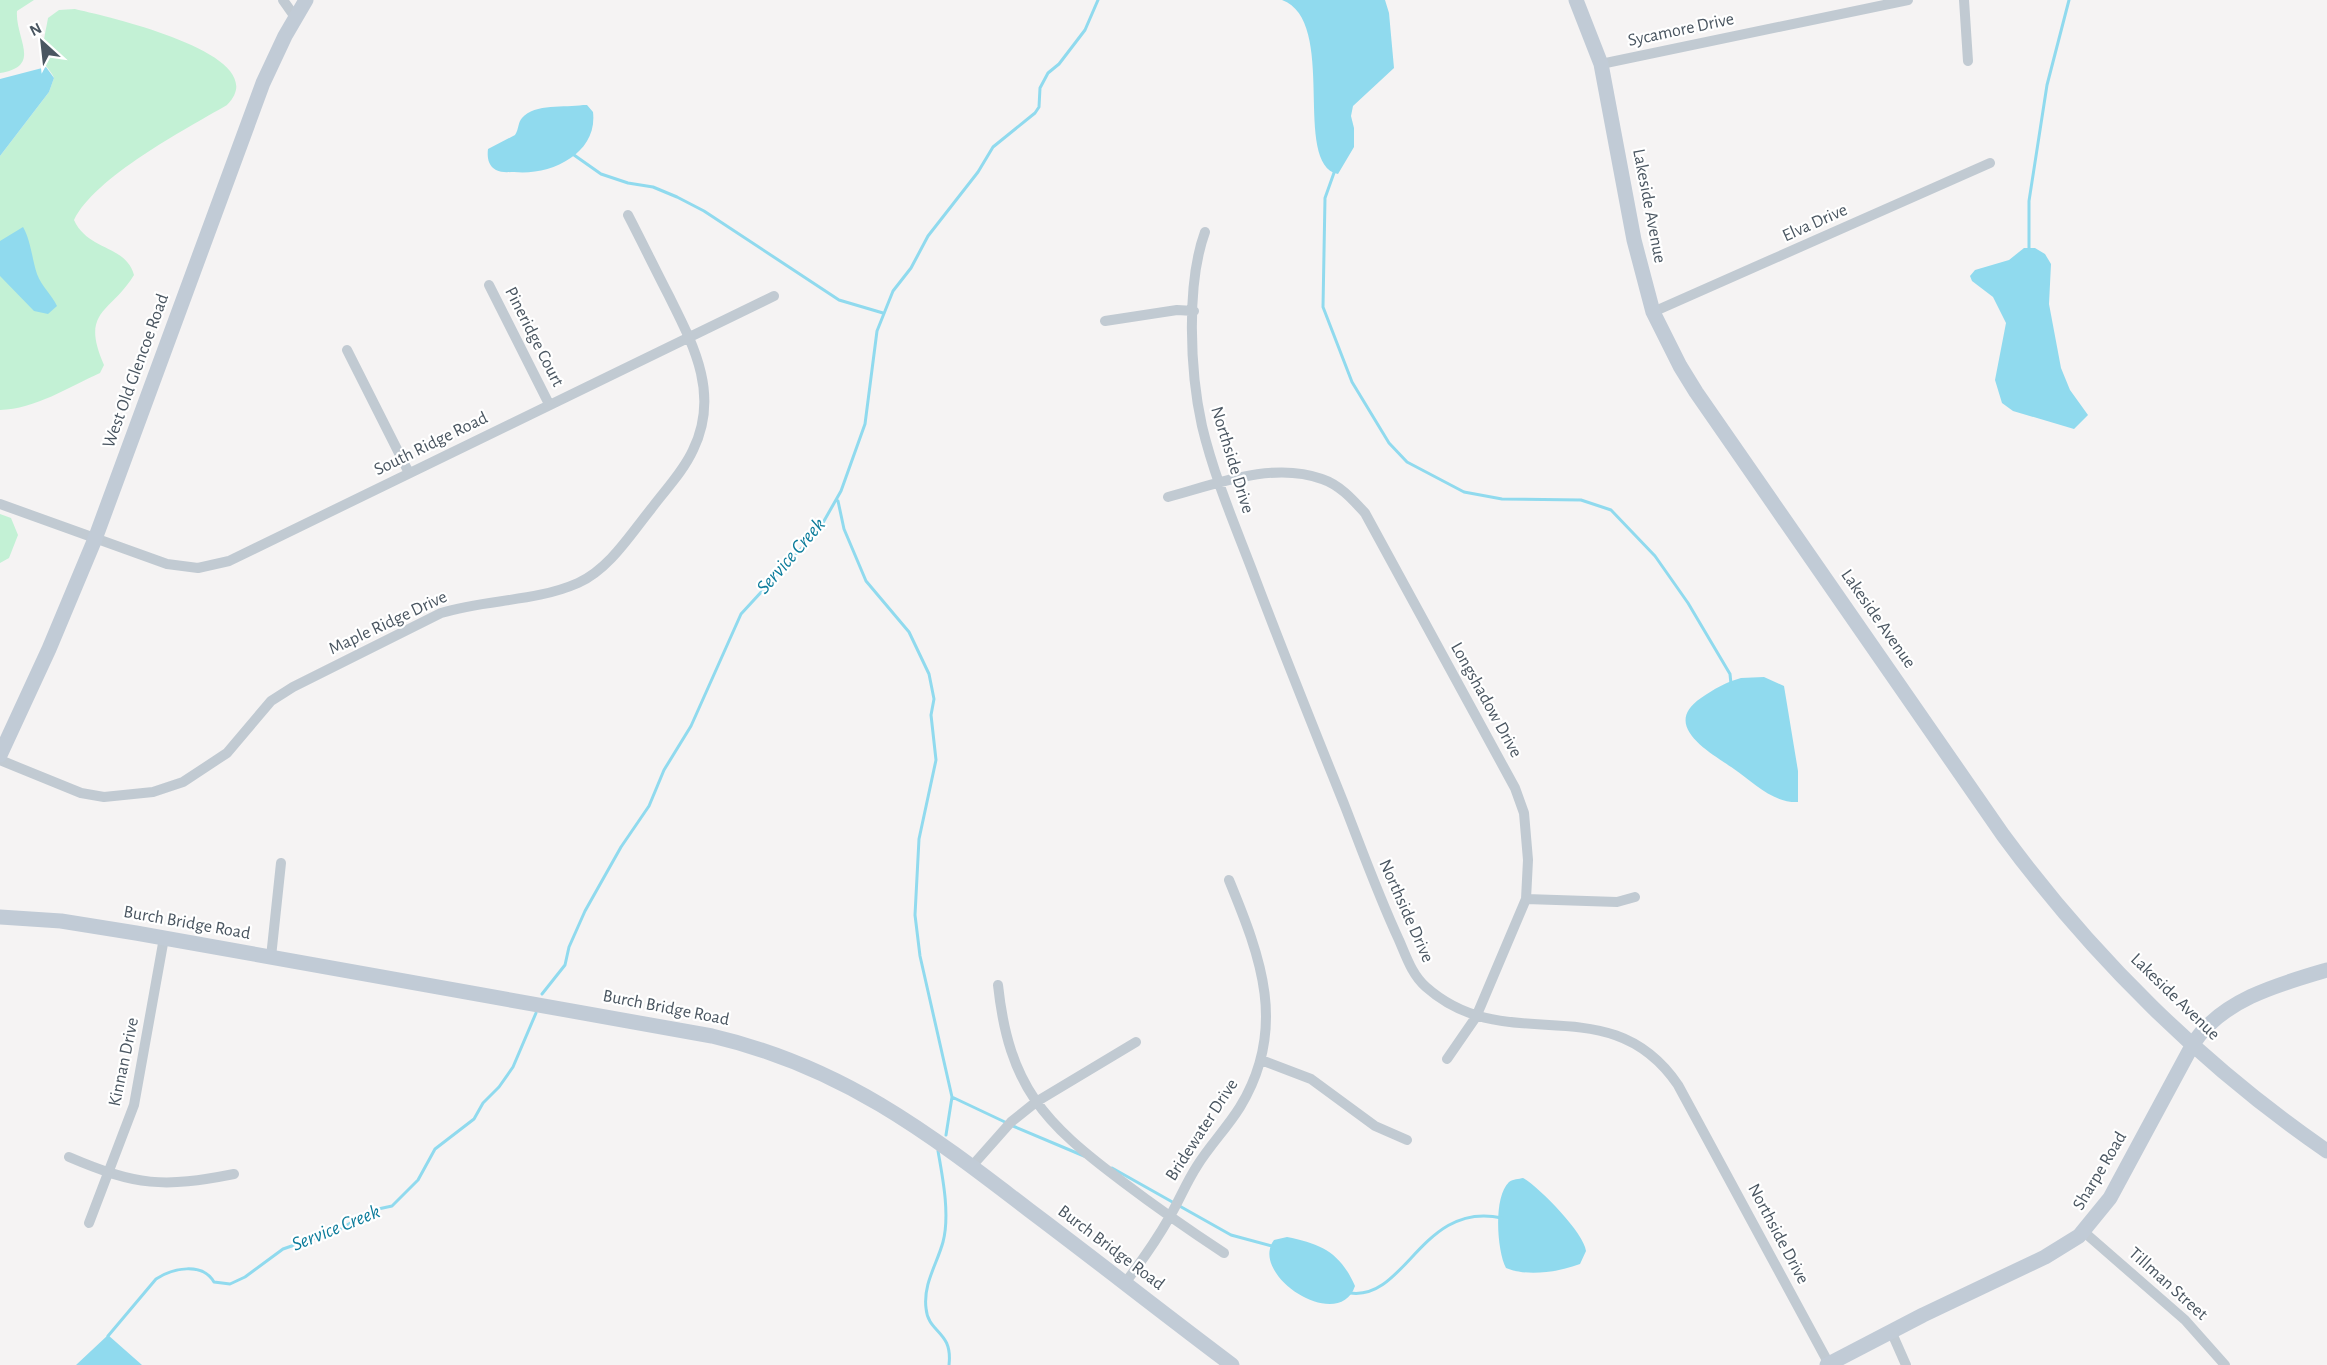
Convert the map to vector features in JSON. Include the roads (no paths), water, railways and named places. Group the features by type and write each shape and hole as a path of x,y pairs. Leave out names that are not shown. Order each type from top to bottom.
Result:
{"street":[{"path":"283,0 295,17"},
{"name":"West Old Glencoe Road","path":"0,757 95,539 263,83 295,17 306,0"},
{"name":"Lakeside Avenue","path":"1576,0 1601,64 1634,240 1653,312 1696,392 2017,854 2061,907 2132,985 2193,1044 2254,1096 2327,1151"},
{"name":"Sycamore Drive","path":"1601,64 1908,0"},
{"path":"1964,0 1968,61"},
{"name":"Elva Drive","path":"1653,312 1990,163"},
{"name":"Maple Ridge Drive","path":"0,757 81,793 104,797 153,792 183,782 227,753 271,701 293,687 441,614 460,607 522,599 580,582 604,565 684,466 693,450 702,425 705,398 702,371 690,338 628,215"},
{"name":"Northside Drive","path":"1205,232 1197,255 1192,352 1198,400 1219,483 1385,911 1414,972 1424,985 1446,1002 1476,1017 1527,1026 1577,1025 1599,1029 1624,1037 1653,1054 1678,1085 1828,1364"},
{"name":"Pineridge Court","path":"489,285 549,404"},
{"name":"South Ridge Road","path":"0,504 174,566 214,566 238,557 774,296"},
{"path":"1105,321 1177,310 1194,311"},
{"path":"348,350 409,473"},
{"name":"Longshadow Drive","path":"1168,497 1219,483 1283,471 1323,479 1346,492 1365,513 1515,788 1524,813 1528,860 1526,899 1476,1017 1448,1059"},
{"path":"271,957 281,863"},
{"name":"Bridewater Drive","path":"1125,1282 1170,1217 1198,1164 1240,1107 1261,1060 1266,1014 1264,980 1251,935 1228,880"},
{"path":"1526,899 1617,902 1635,897"},
{"name":"Burch Bridge Road","path":"0,917 61,921 712,1036 767,1051 803,1064 868,1096 920,1128 1232,1365"},
{"name":"Kinnan Drive","path":"89,1223 134,1105 165,939"},
{"name":"Sharpe Road","path":"1828,1364 2045,1257 2084,1232 2110,1198 2193,1044 2205,1028 2234,1005 2327,970"},
{"path":"998,985 1009,1048 1036,1102 1065,1137 1170,1217 1224,1253"},
{"path":"972,1166 1011,1122 1036,1102 1136,1042"},
{"path":"1261,1060 1311,1079 1376,1126 1407,1140"},
{"path":"69,1157 108,1173 152,1184 188,1183 234,1174"},
{"name":"Tillman Street","path":"2084,1232 2185,1320 2225,1365"},
{"path":"1891,1331 1906,1365"}],"water":[{"path":"1282,0 1385,0 1389,13 1394,68 1353,106 1351,116 1354,128 1354,147 1338,174 1324,165 1317,146 1312,62 1308,35 1299,13"},
{"path":"46,67 54,78 49,92 0,156 0,79"},
{"path":"587,105 593,112 593,127 588,140 569,159 556,166 528,172 500,172 491,166 488,149 515,135 521,120 528,113 542,108"},
{"path":"23,227 30,244 37,274 57,306 48,314 34,311 0,276 0,241"},
{"path":"2024,248 2035,248 2045,254 2051,264 2049,304 2061,368 2070,390 2088,415 2074,429 2013,411 2002,403 1995,380 2006,323 1993,297 1972,281 1970,276 1975,270 2009,260"},
{"path":"1764,677 1784,686 1798,771 1798,802 1780,799 1764,791 1703,747 1687,729 1686,719 1690,708 1715,689 1741,678"},
{"path":"1523,1178 1549,1200 1578,1233 1586,1251 1580,1264 1533,1273 1506,1268 1500,1250 1498,1224 1501,1199 1509,1182"},
{"path":"1287,1237 1320,1247 1336,1257 1355,1286 1346,1299 1332,1304 1315,1302 1284,1283 1273,1269 1269,1254 1274,1240"},
{"path":"108,1335 142,1365 76,1365"}],"waterway":[{"name":"Service Creek","path":"542,994 565,965 569,947 585,911 621,847 649,806 664,770 691,726 741,614 820,528 841,491 865,424 877,331 893,291 911,268 928,236 978,172 993,147 1035,113 1039,107 1040,88 1048,73 1059,64 1085,30 1098,0"},
{"path":"2029,251 2029,201 2047,85 2069,0"},
{"path":"574,155 601,174 628,183 653,187 677,197 704,211 839,300 883,313"},
{"path":"1335,170 1325,198 1323,307 1352,382 1389,443 1407,462 1464,492 1502,499 1581,500 1611,510 1655,556 1688,603 1730,674 1731,684"},
{"path":"838,501 844,529 866,581 909,632 929,674 934,699 931,715 936,760 919,839 915,915 920,956 952,1097 946,1135"},
{"name":"Service Creek","path":"108,1336 156,1279 163,1275 179,1270 195,1269 209,1276 214,1282 230,1284 245,1277 283,1249 341,1229 369,1211 392,1206 418,1180 435,1149 474,1119 483,1103 499,1087 513,1067 536,1013"},
{"path":"952,1097 1007,1123"},
{"path":"1013,1126 1084,1156"},
{"path":"938,1151 946,1220 943,1242 927,1291 926,1308 931,1323 947,1345 949,1365"},
{"path":"1112,1168 1231,1235 1272,1246"},
{"path":"1350,1293 1369,1291 1386,1282 1434,1236 1452,1223 1475,1216 1502,1218"}]}
